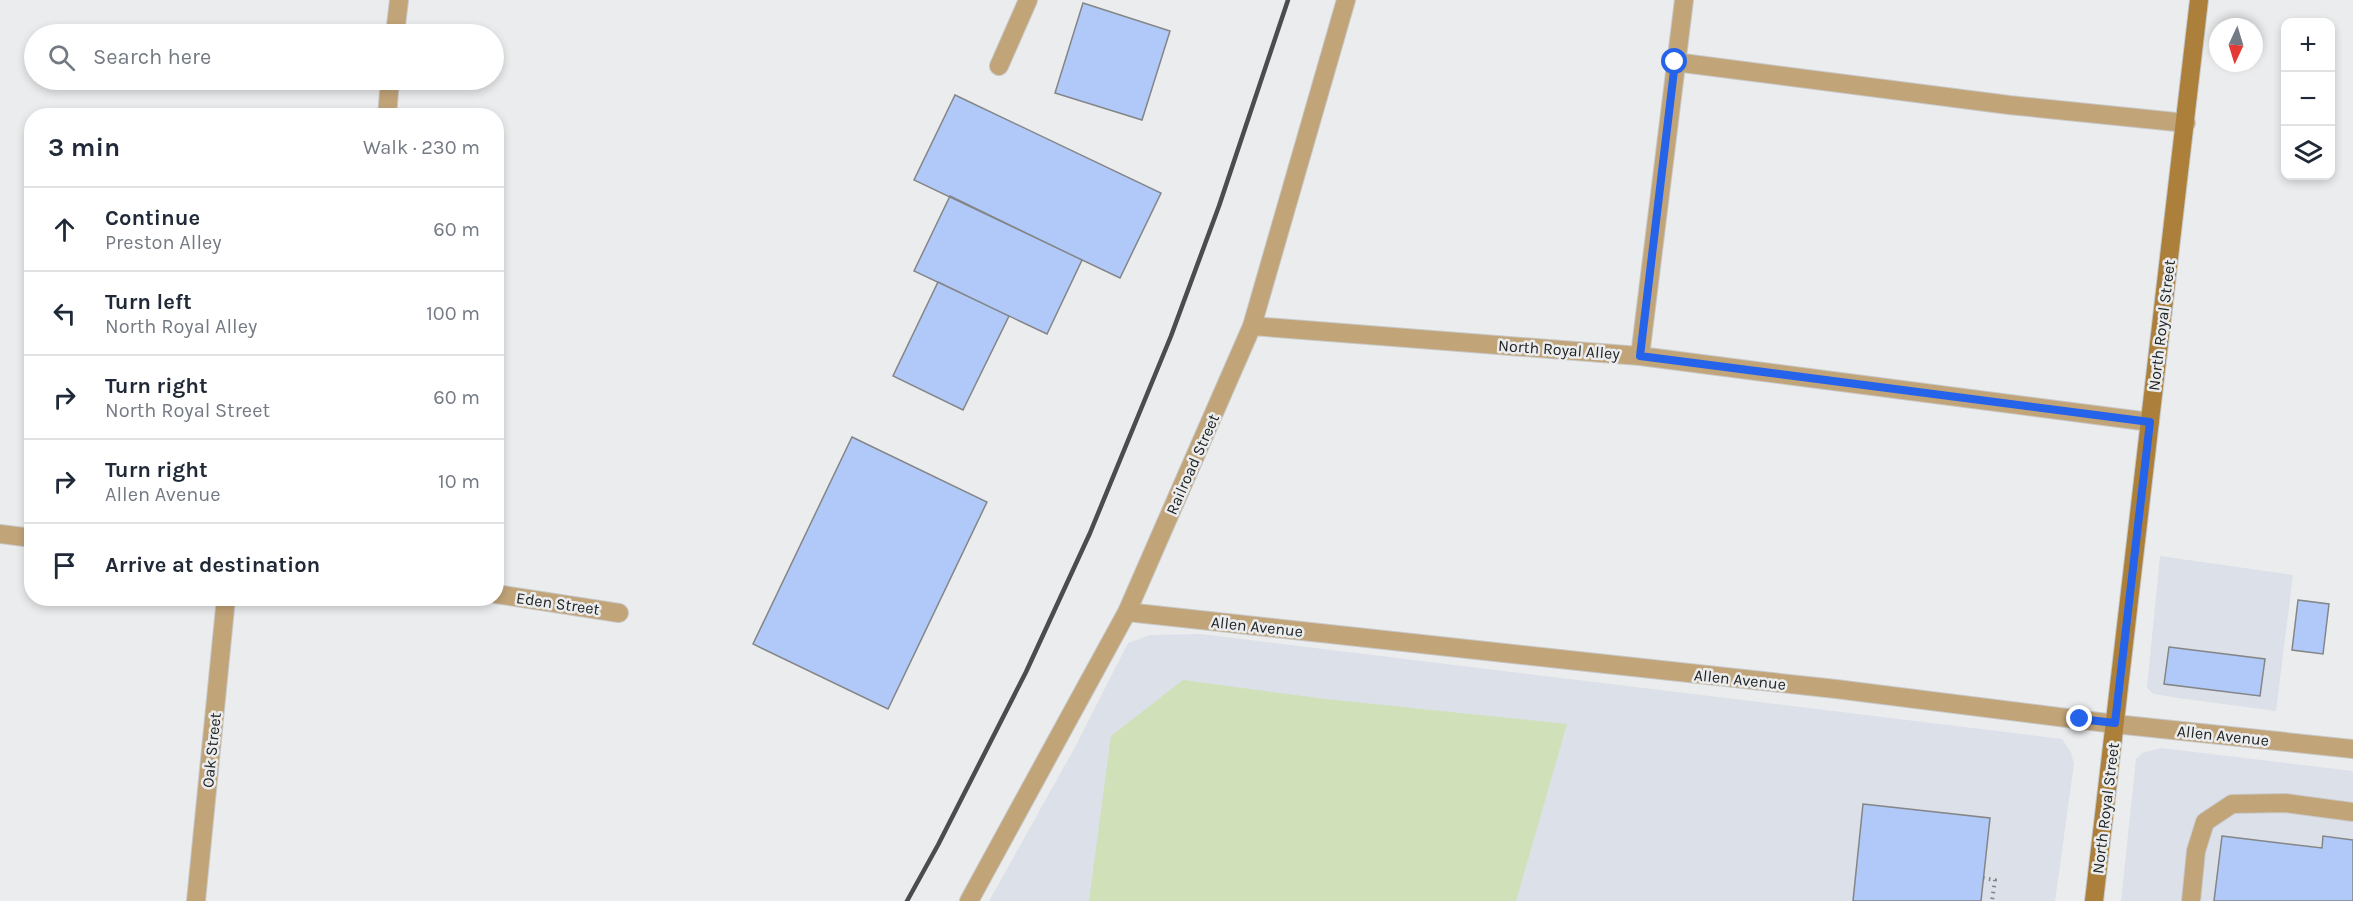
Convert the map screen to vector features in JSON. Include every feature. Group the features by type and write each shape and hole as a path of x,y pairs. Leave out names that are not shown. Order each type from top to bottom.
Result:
{"main road":[{"name":"North Royal Street","path":"2094,901 2199,0"}],"street":[{"path":"396,24 399,0"},
{"path":"999,66 1029,0"},
{"name":"Railroad Street","path":"969,901 1127,612 1252,326 1346,0"},
{"path":"1640,356 1684,0"},
{"path":"1675,62 2008,105 2186,123"},
{"path":"388,108 389,90"},
{"name":"North Royal Alley","path":"1252,326 1640,356 2150,422"},
{"path":"0,534 24,537"},
{"name":"Eden Street","path":"504,595 619,613"},
{"name":"Oak Street","path":"196,901 225,606"},
{"name":"Allen Avenue","path":"1127,612 1824,688 2353,749"},
{"path":"2191,901 2196,851 2205,822 2232,804 2285,803 2353,812"}],"path":[{"path":"1983,878 1995,880 1992,901"}],"shaded area":[{"path":"2160,556 2293,575 2276,711 2178,698 2154,694 2149,690 2147,687"},
{"path":"1201,634 2062,739 2071,752 2074,764 2055,901 989,901 1074,749 1128,643 1150,635"},
{"path":"2161,748 2353,771 2353,901 2121,901 2136,759 2142,753"}],"green space":[{"path":"1183,680 1325,699 1567,724 1516,901 1089,901 1111,736"}],"building":[{"path":"1083,3 1170,31 1142,120 1055,93"},
{"path":"955,95 1161,193 1120,278 914,180"},
{"path":"950,196 1082,260 1047,334 914,271"},
{"path":"938,282 1009,316 963,410 893,376"},
{"path":"852,437 987,502 888,709 753,644"},
{"path":"2298,600 2329,604 2323,654 2292,650"},
{"path":"2169,647 2265,659 2260,696 2164,684"},
{"path":"1863,804 1990,818 1981,901 1853,901"},
{"path":"2222,836 2322,848 2323,836 2353,840 2353,901 2214,901"}],"railway":[{"path":"907,901 1026,672 1090,533 1171,336 1219,206 1288,0"}],"route":[{"path":"1675,62 1640,356 2150,422 2115,723 2080,719"}]}
